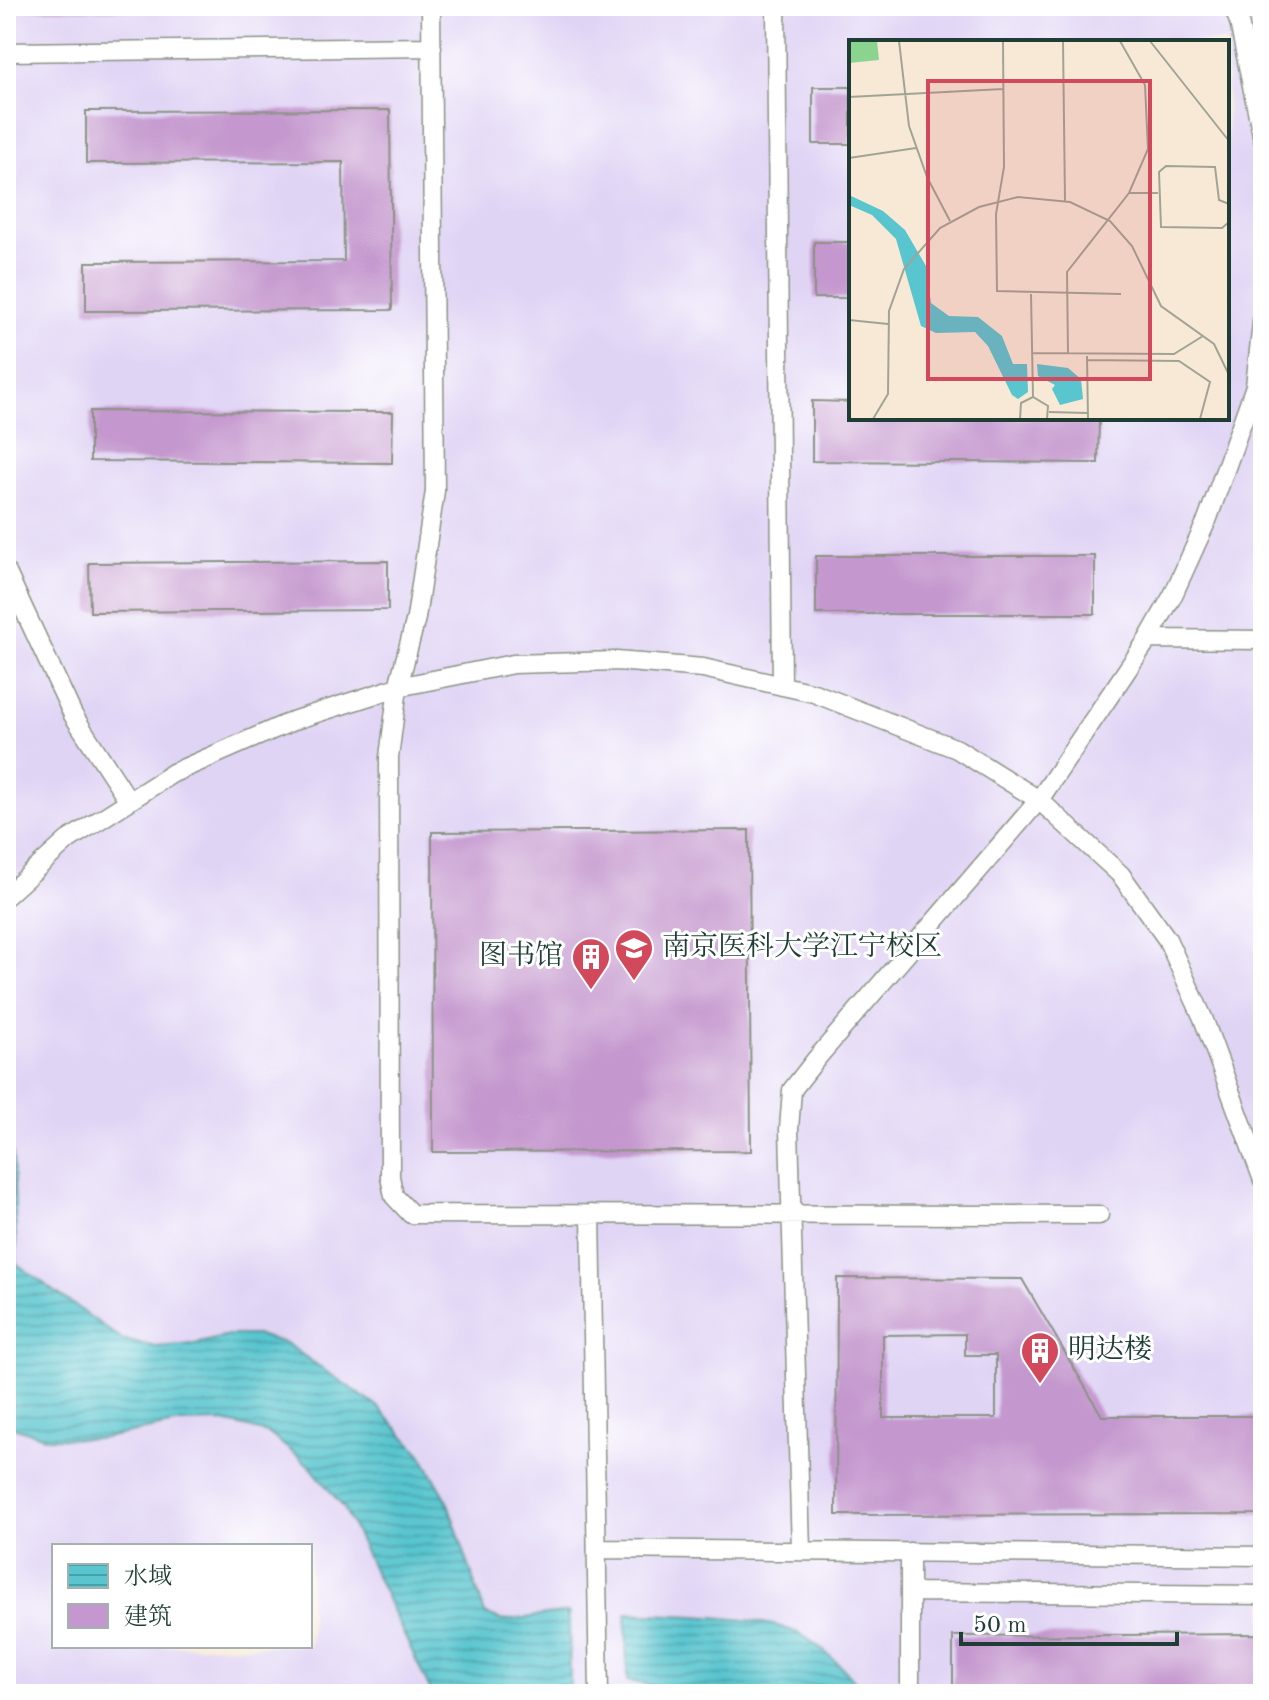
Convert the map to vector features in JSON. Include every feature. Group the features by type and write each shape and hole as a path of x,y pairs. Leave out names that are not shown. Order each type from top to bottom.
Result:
{"lane":[{"path":"431,6 435,491 416,618 398,687 389,757 390,1177 394,1196 411,1214 1099,1215"},
{"path":"776,6 782,686"},
{"path":"1233,6 1263,140"},
{"path":"6,52 432,47"},
{"path":"801,1551 789,1129 792,1090 1039,800 1148,639 1173,595 1208,518 1255,386 1263,314"},
{"path":"6,571 73,715 129,801"},
{"path":"1148,639 1263,640"},
{"path":"6,896 68,840 173,773 295,720 398,687 513,664 616,661 703,668 814,693 957,749 1039,800 1121,875 1167,939 1203,1018 1263,1180"},
{"path":"591,1214 599,1694"},
{"path":"598,1549 1263,1556"},
{"path":"910,1552 910,1694"},
{"path":"910,1592 1263,1595"}],"shaded area":[{"name":"南京医科大学江宁校区","path":"6,6 1263,6 1263,1694 6,1694"}],"water":[{"path":"6,1119 13,1155 17,1264 121,1339 156,1347 194,1344 233,1335 257,1335 285,1343 378,1407 421,1454 447,1500 485,1614 503,1621 569,1612 570,1694 432,1694 344,1508 310,1466 268,1433 224,1422 181,1423 99,1439 48,1438 6,1425"},
{"path":"626,1613 743,1620 787,1629 821,1648 867,1694 672,1694 627,1681"}],"building":[{"path":"6,6 228,6 228,10 6,10"},
{"path":"813,87 849,87 849,144 813,144"},
{"path":"390,110 392,310 86,311 86,262 344,261 343,162 86,163 86,111"},
{"path":"814,242 849,242 849,298 814,298"},
{"path":"812,401 849,402 849,420 1099,420 1098,463 812,461"},
{"path":"90,411 393,412 392,463 90,461"},
{"path":"816,556 1095,556 1095,614 816,614"},
{"path":"388,561 388,610 90,612 89,563"},
{"name":"图书馆","path":"749,830 751,1151 433,1152 432,832"},
{"name":"明达楼","path":"837,1278 1022,1279 1102,1416 1263,1416 1263,1514 836,1515","holes":["965,1334 965,1355 996,1355 996,1418 883,1418 883,1335"]},
{"path":"1263,1634 1263,1694 953,1694 953,1636"}],"place":[{"name":"南京医科大学江宁校区","path":"634,982"},
{"name":"图书馆","path":"591,991"},
{"name":"明达楼","path":"1040,1385"}]}
